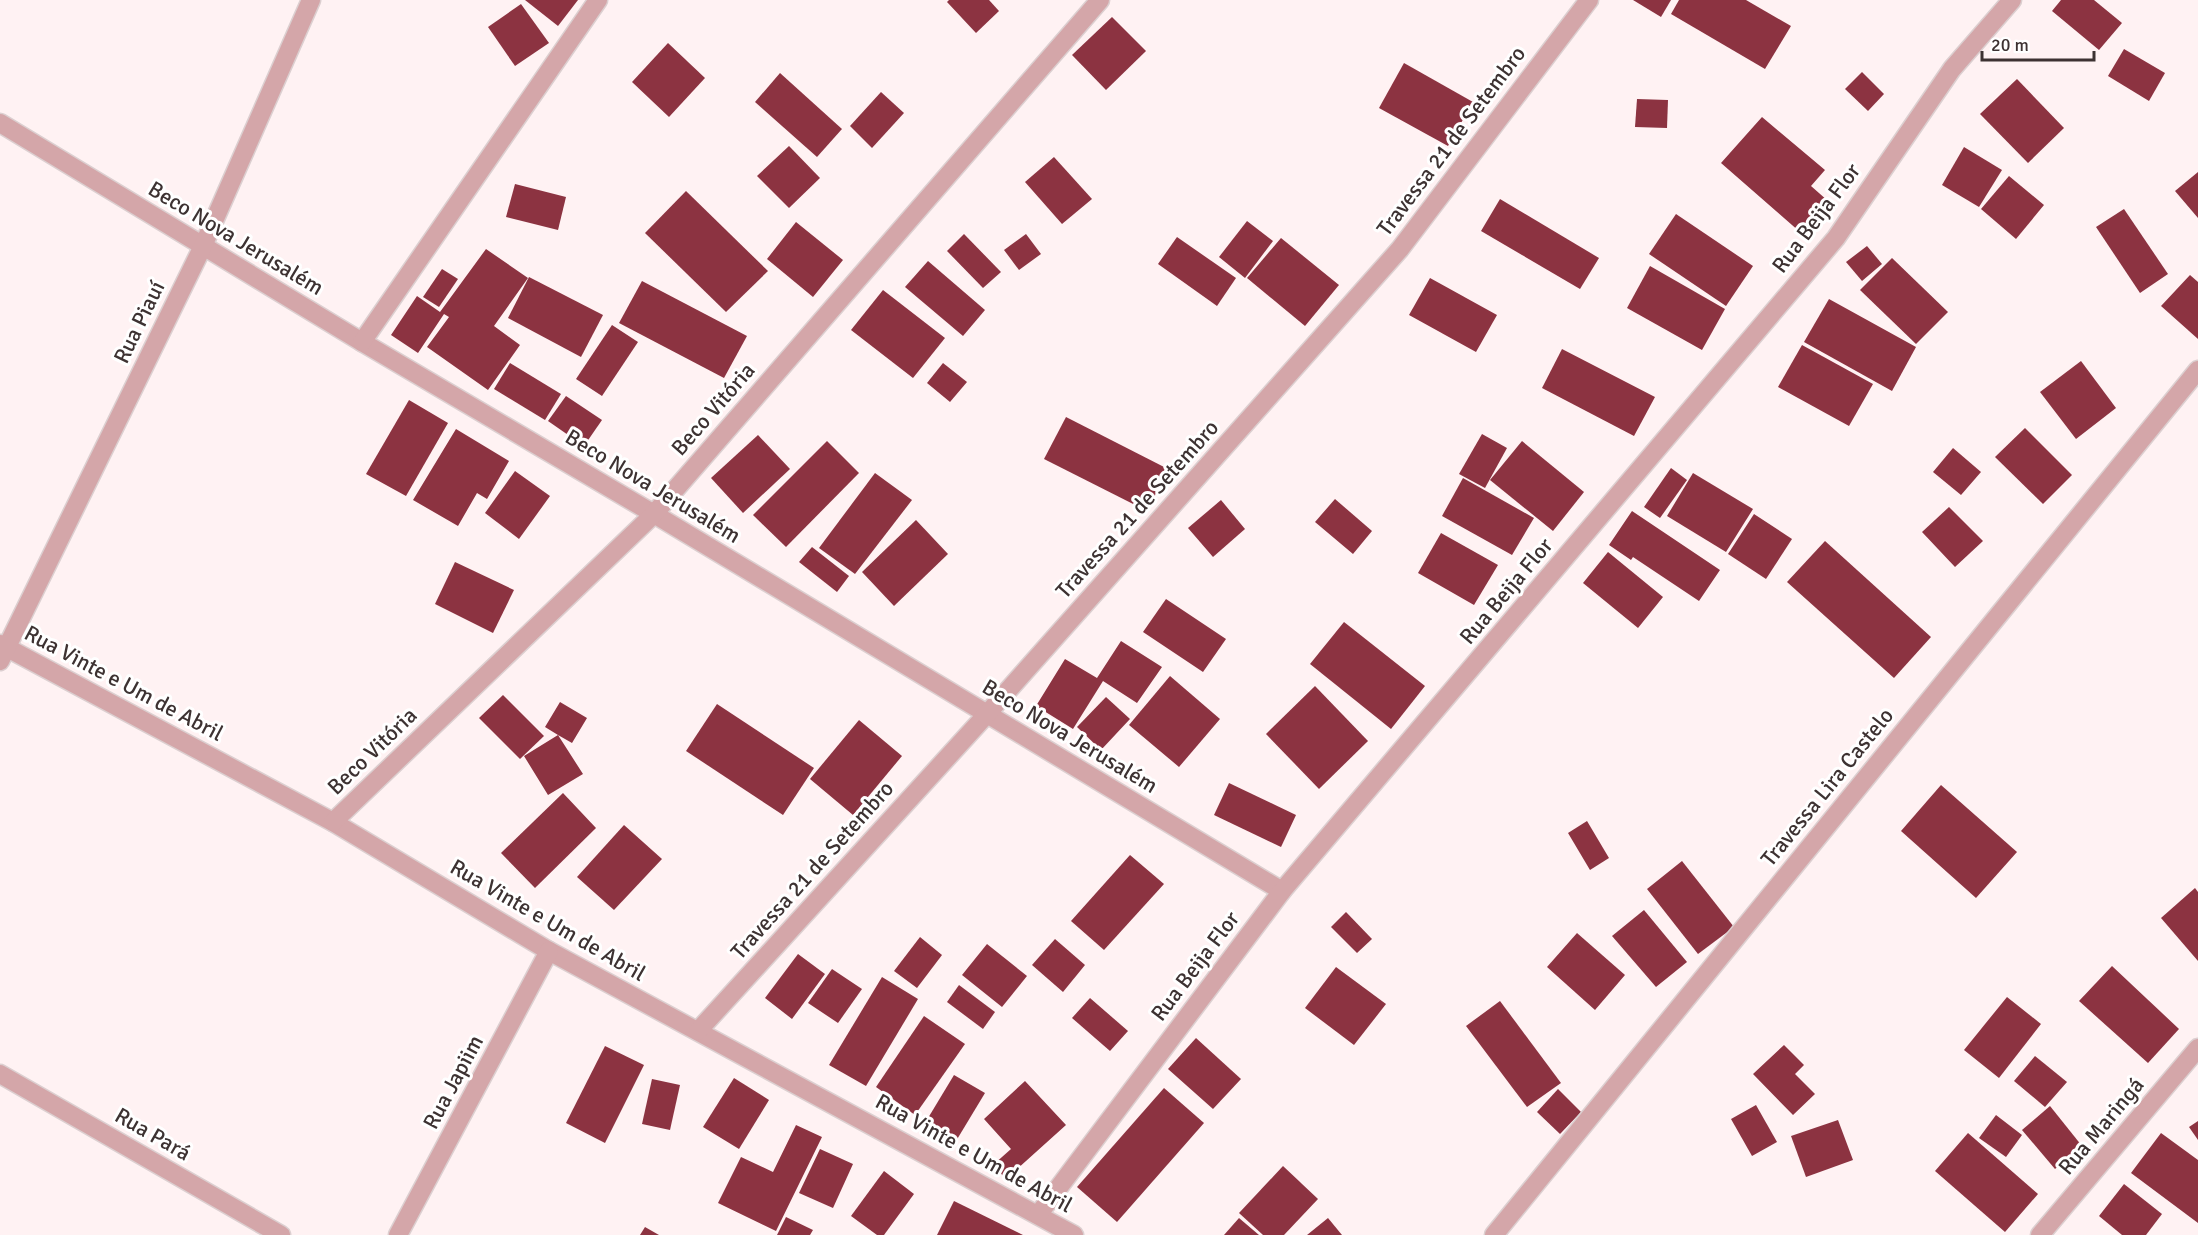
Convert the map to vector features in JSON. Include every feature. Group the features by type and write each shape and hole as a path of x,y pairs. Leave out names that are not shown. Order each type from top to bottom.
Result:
{"street":[{"name":"Rua Piauí","path":"2,651 203,246 312,0"},
{"path":"362,342 598,0"},
{"name":"Beco Vitória","path":"333,822 654,514 1100,0"},
{"name":"Travessa 21 de Setembro","path":"698,1031 987,714 1400,249 1589,0"},
{"name":"Rua Beija Flor","path":"1038,1215 1282,891 1836,238 1952,69 2012,0"},
{"name":"Beco Nova Jerusalém","path":"0,123 362,342 654,514 1282,891"},
{"name":"Travessa Lira Castelo","path":"1494,1235 2198,370"},
{"name":"Rua Vinte e Um de Abril","path":"2,651 333,822 549,951 1074,1235"},
{"name":"Rua Japiim","path":"398,1235 549,951"},
{"name":"Rua Maringá","path":"2040,1235 2198,1048"},
{"name":"Rua Pará","path":"0,1074 281,1235"}],"building":[{"path":"525,0 578,0 558,26"},
{"path":"949,0 989,0 999,11 976,33 947,2"},
{"path":"1633,0 1671,0 1661,17"},
{"path":"1679,0 1746,0 1791,26 1765,69 1671,14"},
{"path":"2061,0 2094,0 2122,23 2099,50 2052,11"},
{"path":"521,4 549,43 515,66 488,27"},
{"path":"1112,17 1146,51 1106,90 1072,55"},
{"path":"668,43 705,78 669,117 632,82"},
{"path":"2124,49 2165,73 2149,101 2108,76"},
{"path":"1404,63 1473,102 1448,146 1379,108"},
{"path":"1862,72 1884,94 1868,111 1845,89"},
{"path":"780,73 842,129 817,157 755,102"},
{"path":"2017,79 2064,128 2028,163 1980,114"},
{"path":"881,92 904,113 872,148 850,126"},
{"path":"1637,99 1668,100 1667,128 1635,127"},
{"path":"1762,117 1825,170 1811,186 1836,208 1808,239 1721,163"},
{"path":"789,146 820,178 789,208 757,176"},
{"path":"1964,147 2002,170 1979,207 1942,185"},
{"path":"1054,157 1092,199 1062,224 1025,182"},
{"path":"2198,172 2198,218 2175,191"},
{"path":"2009,176 2044,205 2016,239 1981,209"},
{"path":"515,184 566,197 558,230 506,217"},
{"path":"686,191 768,271 726,312 645,233"},
{"path":"1500,199 1599,258 1580,289 1481,231"},
{"path":"2124,209 2168,274 2140,293 2096,227"},
{"path":"1676,214 1753,266 1726,306 1649,254"},
{"path":"1247,221 1273,241 1245,278 1219,257"},
{"path":"796,222 843,260 813,297 767,259"},
{"path":"964,234 1001,272 983,288 947,251"},
{"path":"1026,234 1041,254 1019,270 1004,250"},
{"path":"1177,237 1236,278 1217,306 1158,264"},
{"path":"1281,238 1339,285 1305,326 1247,278"},
{"path":"1867,246 1882,264 1862,281 1846,262"},
{"path":"486,249 528,278 494,326 520,345 488,390 427,347 449,317 444,314 418,353 391,335 417,296 440,312"},
{"path":"1892,258 1948,312 1916,344 1860,290"},
{"path":"928,261 985,310 963,336 905,287"},
{"path":"1650,266 1725,309 1702,350 1627,308"},
{"path":"442,269 458,279 439,307 423,297"},
{"path":"2190,275 2198,282 2198,339 2161,306"},
{"path":"529,277 603,315 581,357 508,318"},
{"path":"1430,278 1497,315 1476,352 1409,315"},
{"path":"642,281 747,336 724,378 619,323"},
{"path":"883,290 945,338 913,378 851,330"},
{"path":"1829,299 1916,347 1892,391 1804,342"},
{"path":"612,325 638,342 602,396 576,379"},
{"path":"1802,345 1873,384 1849,426 1778,387"},
{"path":"1562,349 1655,397 1634,436 1542,388"},
{"path":"2081,361 2116,408 2076,439 2040,392"},
{"path":"510,363 561,394 545,420 494,389"},
{"path":"943,363 967,382 950,402 927,383"},
{"path":"566,396 602,420 584,446 548,421"},
{"path":"409,400 448,423 406,496 366,474"},
{"path":"1066,417 1168,469 1147,511 1044,459"},
{"path":"2025,428 2072,475 2043,504 1995,457"},
{"path":"456,429 509,461 487,499 477,493 458,526 413,500"},
{"path":"1482,434 1507,448 1485,488 1459,474"},
{"path":"758,435 790,469 743,513 711,478"},
{"path":"827,441 859,473 786,547 753,515"},
{"path":"1522,441 1584,492 1553,531 1490,480"},
{"path":"1953,448 1981,472 1961,495 1933,472"},
{"path":"1671,468 1687,480 1660,518 1644,507"},
{"path":"515,471 550,496 519,539 485,513"},
{"path":"875,473 912,500 855,574 819,548"},
{"path":"1693,473 1753,509 1726,552 1667,516"},
{"path":"1463,478 1534,518 1512,555 1442,516"},
{"path":"1335,499 1372,531 1353,554 1315,522"},
{"path":"1221,500 1245,529 1213,557 1188,528"},
{"path":"1949,507 1983,541 1955,567 1922,532"},
{"path":"1632,511 1720,570 1699,601 1633,557 1631,560 1609,545"},
{"path":"1754,514 1792,539 1766,579 1728,554"},
{"path":"916,520 948,554 894,606 862,572"},
{"path":"1441,533 1498,565 1474,605 1418,573"},
{"path":"1825,541 1931,637 1894,678 1787,582"},
{"path":"812,547 849,576 837,592 799,562"},
{"path":"1608,552 1663,597 1638,628 1583,583"},
{"path":"455,562 514,590 493,633 435,604"},
{"path":"1166,599 1226,639 1203,672 1143,632"},
{"path":"1344,622 1425,686 1391,729 1310,664"},
{"path":"1121,641 1162,667 1137,703 1103,681 1073,729 1036,706 1065,659 1097,678"},
{"path":"1170,676 1220,719 1179,767 1129,725"},
{"path":"1315,686 1368,741 1319,789 1266,734"},
{"path":"503,695 544,736 520,759 479,718"},
{"path":"1106,697 1130,719 1101,750 1077,727"},
{"path":"560,702 587,718 572,743 545,727"},
{"path":"717,704 814,768 783,815 686,751"},
{"path":"859,720 902,756 853,815 810,779"},
{"path":"558,735 583,774 548,795 524,756"},
{"path":"1229,783 1296,815 1281,847 1214,815"},
{"path":"1941,785 2017,852 1976,898 1901,831"},
{"path":"563,793 596,828 535,888 501,853"},
{"path":"1587,821 1609,858 1590,870 1568,833"},
{"path":"624,825 662,859 614,910 577,877"},
{"path":"1130,855 1164,884 1104,950 1071,921"},
{"path":"1682,861 1734,927 1698,954 1647,889"},
{"path":"2195,888 2198,892 2198,961 2161,918"},
{"path":"1644,910 1687,962 1656,987 1612,936"},
{"path":"1346,912 1372,939 1357,953 1331,927"},
{"path":"1577,933 1625,975 1595,1010 1547,967"},
{"path":"920,937 942,955 917,988 894,971"},
{"path":"1055,939 1085,965 1063,992 1032,965"},
{"path":"987,944 1027,976 1002,1007 962,975"},
{"path":"798,954 825,974 792,1019 765,998"},
{"path":"2112,966 2179,1029 2148,1063 2079,1001"},
{"path":"1336,967 1386,1004 1354,1045 1305,1008"},
{"path":"832,969 862,989 838,1023 808,1003"},
{"path":"882,977 918,999 866,1086 829,1065"},
{"path":"959,985 995,1012 983,1029 947,1002"},
{"path":"2007,997 2041,1024 1999,1078 1964,1050"},
{"path":"1090,998 1128,1031 1110,1051 1072,1018"},
{"path":"1500,1001 1561,1083 1527,1107 1466,1026"},
{"path":"924,1016 965,1044 915,1115 876,1087"},
{"path":"1196,1038 1241,1079 1213,1109 1168,1069"},
{"path":"1784,1045 1804,1065 1795,1074 1815,1094 1793,1115 1753,1074"},
{"path":"605,1046 644,1065 605,1143 566,1123"},
{"path":"2035,1056 2067,1082 2045,1107 2014,1081"},
{"path":"954,1075 985,1093 953,1146 922,1128"},
{"path":"734,1078 769,1100 739,1149 703,1127"},
{"path":"652,1079 680,1085 670,1130 642,1124"},
{"path":"1025,1081 1066,1125 1006,1179 993,1165 1011,1149 984,1119"},
{"path":"1164,1088 1204,1123 1117,1222 1077,1187"},
{"path":"1558,1089 1581,1112 1560,1134 1537,1112"},
{"path":"1756,1105 1777,1142 1752,1156 1731,1119"},
{"path":"2050,1106 2082,1146 2055,1169 2022,1130"},
{"path":"1996,1115 2022,1135 2006,1157 1979,1138"},
{"path":"1838,1120 1853,1160 1806,1177 1791,1136"},
{"path":"2198,1121 2198,1140 2189,1127"},
{"path":"796,1125 822,1137 776,1231 718,1203 741,1157 773,1172"},
{"path":"1968,1133 2038,1194 2005,1232 1935,1171"},
{"path":"2161,1133 2198,1160 2198,1223 2131,1173"},
{"path":"820,1149 853,1164 833,1208 799,1193"},
{"path":"1283,1166 1318,1199 1284,1235 1263,1235 1239,1213"},
{"path":"884,1171 914,1194 884,1235 877,1235 851,1216"},
{"path":"2124,1184 2162,1214 2146,1235 2122,1235 2099,1216"},
{"path":"954,1201 1023,1235 937,1235"},
{"path":"786,1217 813,1230 810,1235 777,1235"},
{"path":"1239,1218 1259,1235 1224,1235"},
{"path":"1328,1218 1342,1235 1307,1235"},
{"path":"645,1227 659,1235 640,1235"}]}
